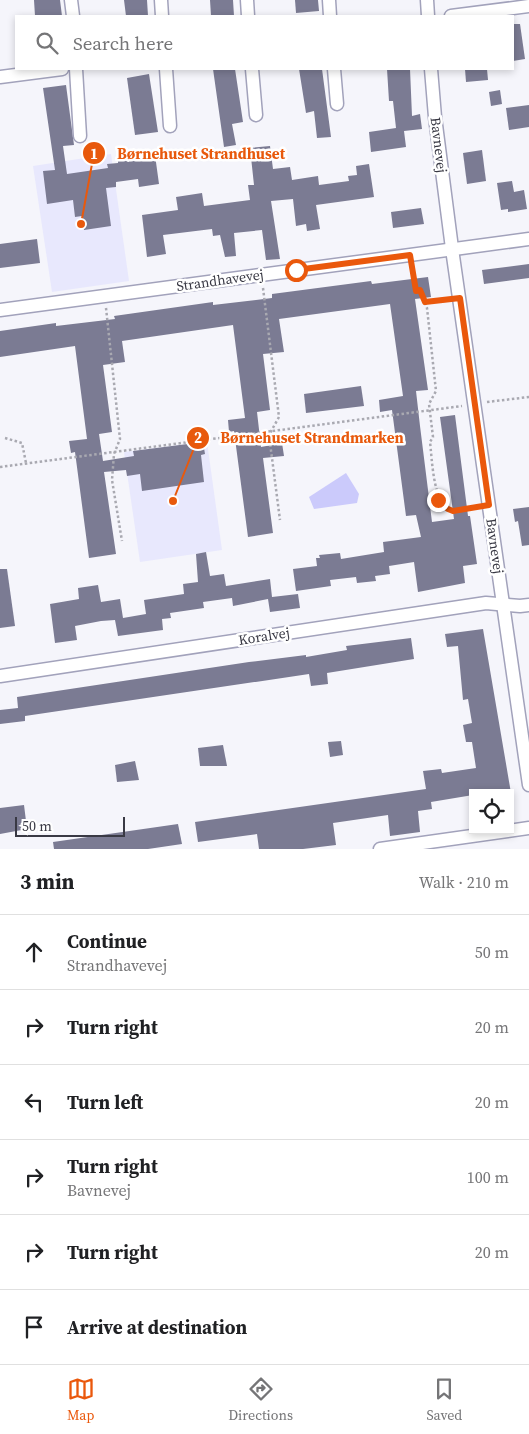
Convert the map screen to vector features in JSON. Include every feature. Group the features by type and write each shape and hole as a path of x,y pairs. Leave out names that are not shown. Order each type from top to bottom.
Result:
{"street":[{"path":"72,0 72,15"},
{"path":"160,0 162,15"},
{"path":"247,0 248,15"},
{"path":"329,0 330,15"},
{"path":"427,0 428,15"},
{"path":"459,15 529,6"},
{"path":"0,77 54,70"},
{"path":"76,70 80,136"},
{"path":"166,70 170,126"},
{"path":"252,70 256,115"},
{"path":"334,70 337,104"},
{"name":"Bavnevej","path":"431,70 435,117 452,249 529,785"},
{"name":"Strandhavevej","path":"0,310 529,239"},
{"name":"Koralvej","path":"0,676 486,602 503,605 529,605"},
{"path":"380,849 529,828"}],"path":[{"path":"410,255 416,291 420,290 425,302 436,391 429,404 433,437 430,442 438,500 453,511 489,505"},
{"path":"261,275 279,417 270,432 280,520"},
{"path":"105,296 120,439 114,454 112,480 122,541"},
{"path":"425,302 460,298"},
{"path":"0,467 117,450 270,432 529,397"},
{"path":"5,438 22,443 26,463"}],"shaded area":[{"path":"111,154 129,281 52,292 33,166"},
{"path":"207,442 222,550 140,562 124,452"},
{"path":"346,473 359,494 357,503 314,509 309,497"}],"building":[{"path":"34,0 60,0 62,15 35,15"},
{"path":"124,0 147,0 148,15 126,15"},
{"path":"210,0 233,0 234,15 211,15"},
{"path":"295,0 318,0 319,11 296,13"},
{"path":"514,24 520,24 525,59 514,61"},
{"path":"213,70 235,70 243,122 232,124 236,145 224,147"},
{"path":"299,70 322,70 331,137 317,138 314,111 306,113"},
{"path":"387,70 410,70 412,116 420,114 422,129 404,131 406,147 371,152 369,132 396,128 393,101 389,101"},
{"path":"465,70 487,70 488,80 466,82"},
{"path":"149,74 158,132 135,135 127,78"},
{"path":"66,85 74,145 63,146 67,174 108,168 107,164 118,163 118,160 155,155 159,184 139,187 138,179 116,182 116,187 106,188 111,226 84,230 82,216 75,217 73,200 47,204 43,171 55,170 43,88"},
{"path":"500,90 502,104 491,106 489,92"},
{"path":"529,105 529,127 509,130 506,108"},
{"path":"270,146 273,169 290,167 292,180 318,176 319,185 349,181 348,176 357,175 356,166 369,164 374,197 316,205 320,229 307,231 306,224 296,226 293,199 271,201 280,259 266,260 262,230 234,233 236,256 225,257 220,235 213,236 212,229 163,235 166,254 147,257 142,215 178,210 176,197 202,193 204,206 250,200 248,185 254,185 250,148"},
{"path":"482,150 486,181 467,184 463,153"},
{"path":"512,181 514,192 524,190 527,209 508,212 508,209 501,210 497,183"},
{"path":"421,208 424,224 393,228 391,212"},
{"path":"37,239 40,263 0,268 0,244"},
{"path":"529,264 529,278 484,284 482,270"},
{"path":"428,277 431,297 415,299 428,390 416,391 420,426 432,522 454,519 440,417 455,415 468,516 470,516 477,564 463,566 465,583 418,592 414,562 389,566 390,574 375,576 376,581 357,583 356,577 330,580 331,586 296,591 293,569 317,566 316,558 320,558 319,555 340,553 341,559 384,552 383,542 421,537 416,515 406,516 392,410 380,412 379,400 403,396 390,304 279,319 284,352 263,354 270,410 257,412 261,447 282,443 284,456 263,458 273,533 248,537 234,431 229,432 228,420 245,418 233,325 122,341 125,362 103,365 112,432 99,434 103,461 134,456 133,451 203,442 205,454 201,455 204,482 142,491 140,474 127,476 126,470 104,472 116,554 89,558 75,452 71,453 69,441 87,439 75,346 0,357 0,331 56,323 56,326 115,319 114,316 213,302 213,305 272,298 272,294 371,281 372,284"},
{"path":"361,386 364,406 306,413 304,394"},
{"path":"529,507 529,545 522,546 518,521 515,522 513,509"},
{"path":"206,552 210,576 224,574 226,586 270,579 272,597 298,594 300,608 270,612 268,599 233,606 232,598 203,602 204,608 170,613 171,618 162,619 163,630 118,636 115,620 101,621 75,626 77,640 55,643 50,604 79,599 78,588 98,585 101,602 120,599 123,618 146,614 144,600 184,594 183,584 198,582 196,554"},
{"path":"0,569 7,569 15,626 0,628"},
{"path":"483,629 510,789 469,789 469,796 431,802 432,809 418,811 420,832 390,836 388,815 333,823 336,845 303,849 259,849 257,834 198,842 195,822 426,789 423,771 441,769 442,773 476,768 472,742 466,742 463,725 472,723 468,699 463,700 458,646 447,647 445,634"},
{"path":"411,638 414,659 327,673 328,684 311,686 309,674 25,716 25,721 0,724 0,710 18,708 17,697 249,662 306,655 306,657 347,650 346,646"},
{"path":"341,741 343,755 330,757 328,742"},
{"path":"223,745 227,766 200,766 198,748"},
{"path":"135,761 139,780 117,782 115,765"},
{"path":"24,805 27,829 0,834 0,808"},
{"path":"178,824 182,844 148,849 54,849 53,842"}],"place":[{"name":"Børnehuset Strandhuset","path":"81,224"},
{"name":"Børnehuset Strandmarken","path":"173,501"}],"route":[{"path":"296,270 410,255 416,291 420,290 425,302 460,298 489,505 453,511 438,500"}]}
